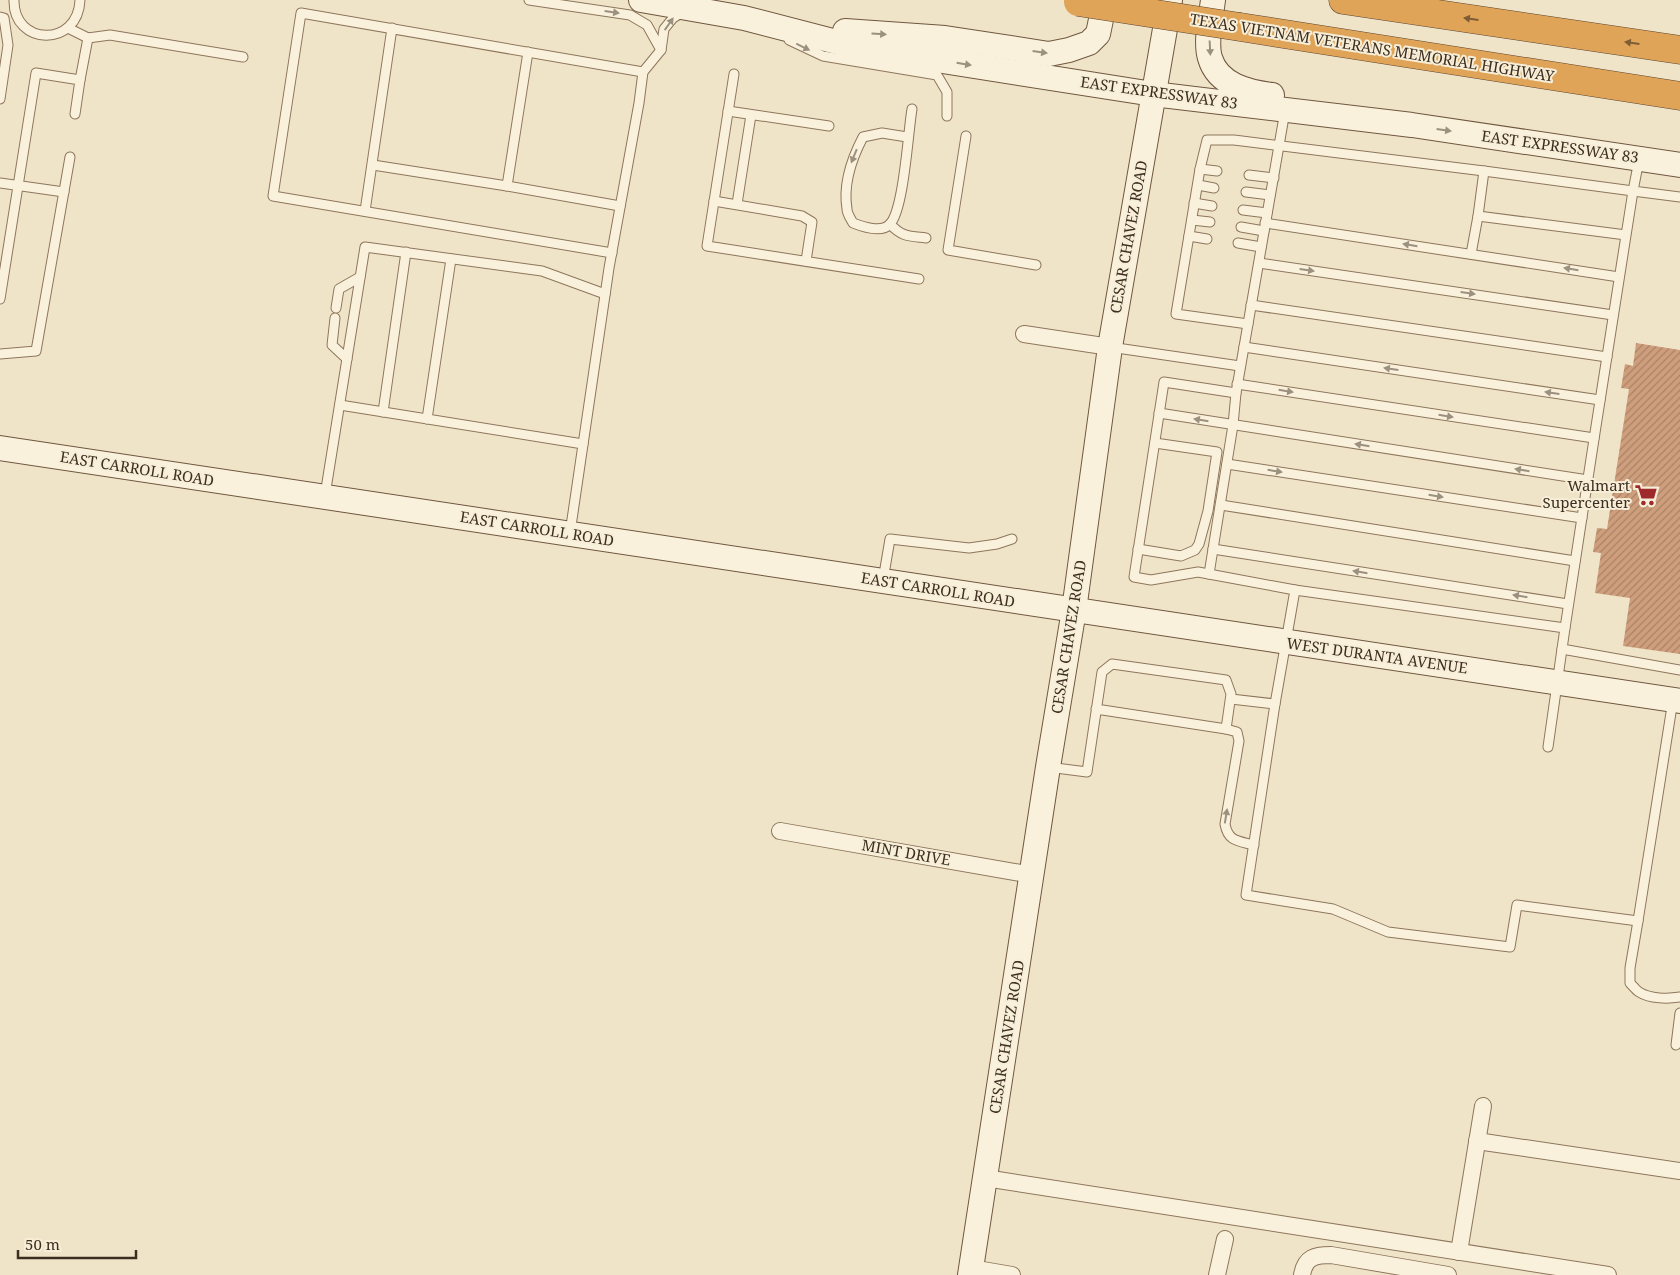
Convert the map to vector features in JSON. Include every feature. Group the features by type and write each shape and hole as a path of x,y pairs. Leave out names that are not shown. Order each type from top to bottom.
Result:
{"highway":[{"path":"1343,0 1680,50"},
{"name":"TEXAS VIETNAM VETERANS MEMORIAL HIGHWAY","path":"1070,1 1680,96"},
{"path":"1558,76 1680,103"}],"street":[{"name":"EAST EXPRESSWAY 83","path":"641,0 744,18 860,48 1153,94 1412,125 1680,165"},
{"path":"744,18 859,33 945,38 1048,54 1089,44 1098,34 1105,0"},
{"name":"CESAR CHAVEZ ROAD","path":"971,1272 1048,767 1074,610 1110,347 1170,0"},
{"path":"1213,0 1209,33 1210,58 1219,74 1231,85 1258,94 1334,103 1412,125"},
{"path":"1024,334 1110,347"},
{"name":"EAST CARROLL ROAD","path":"0,448 1074,610"},
{"name":"WEST DURANTA AVENUE","path":"1074,610 1676,700"},
{"name":"MINT DRIVE","path":"780,831 1032,875"},
{"path":"1458,1252 1483,1106"},
{"path":"1477,1141 1680,1171"},
{"path":"985,1178 1608,1275"},
{"path":"1217,1275 1226,1239"},
{"path":"1302,1275 1308,1260 1316,1255 1331,1255 1394,1270 1448,1275"},
{"path":"971,1272 1012,1275"}],"lane":[{"path":"14,0 16,14 20,22 37,35 48,36 59,34 76,20 80,9 80,0"},
{"path":"529,0 630,14 647,25 661,50"},
{"path":"569,534 605,294 643,72 661,50 664,29 673,18 689,7"},
{"path":"612,253 273,196 301,13 643,72"},
{"path":"0,98 8,45 2,18 16,14"},
{"path":"744,18 822,56 937,75 947,92 947,116"},
{"path":"68,28 88,38 110,35 243,57"},
{"path":"365,211 392,28"},
{"path":"75,114 88,38"},
{"path":"507,186 528,52"},
{"path":"0,299 36,73 80,80"},
{"path":"734,74 707,246 919,279"},
{"path":"907,137 882,133 863,137 851,164 846,211 853,223 864,227 882,229 890,224 896,213 904,173 912,109"},
{"path":"1210,574 1240,366 1285,110"},
{"path":"728,111 829,126"},
{"path":"736,204 751,115"},
{"path":"966,136 948,250 1036,265"},
{"path":"1248,324 1176,314 1200,169 1207,140 1234,140 1680,197"},
{"path":"0,354 36,351 70,157"},
{"path":"1548,746 1568,604 1639,158"},
{"path":"373,165 620,206"},
{"path":"1200,169 1216,171"},
{"path":"1471,254 1484,171"},
{"path":"1249,175 1274,178"},
{"path":"0,183 64,192"},
{"path":"1198,185 1214,188"},
{"path":"1246,192 1270,195"},
{"path":"714,201 802,216 812,222 806,261"},
{"path":"1194,203 1212,206"},
{"path":"1243,210 1267,213"},
{"path":"1478,216 1626,235"},
{"path":"1192,220 1210,222"},
{"path":"890,224 904,236 926,238"},
{"path":"1241,227 1265,227 1619,276"},
{"path":"1189,236 1207,238"},
{"path":"1238,244 1261,247"},
{"path":"324,497 365,247 542,271 605,294"},
{"path":"382,412 406,252"},
{"path":"427,419 451,259"},
{"path":"1259,263 1613,315"},
{"path":"336,308 339,288 360,277"},
{"path":"1251,305 1607,357"},
{"path":"335,318 332,345 347,359"},
{"path":"1110,347 1240,366"},
{"path":"1244,347 1600,400"},
{"path":"1565,628 1294,590 1198,572 1150,580 1134,576 1154,443 1164,382 1237,388 1594,438"},
{"path":"340,405 583,444"},
{"path":"1159,414 1588,480"},
{"path":"1154,443 1228,453"},
{"path":"1138,549 1181,556 1195,550 1199,544 1208,511 1216,452"},
{"path":"1227,464 1582,518"},
{"path":"1220,505 1575,561"},
{"path":"883,582 890,539 969,548 997,544 1012,539"},
{"path":"1214,549 1568,604"},
{"path":"1294,590 1246,895 1333,909 1388,932 1510,947 1518,905 1638,921"},
{"path":"1562,649 1680,670"},
{"path":"1048,767 1087,772 1102,672 1112,664 1226,680 1231,694 1226,729"},
{"path":"1231,699 1275,704"},
{"path":"1676,700 1630,968 1630,983 1639,992 1654,997 1672,999 1680,997"},
{"path":"1096,709 1237,732 1239,741 1225,824 1226,832 1233,840 1254,845"},
{"path":"1676,1045 1680,1013"}],"building":[{"name":"Walmart Supercenter","path":"1636,343 1680,350 1680,654 1623,646 1630,598 1595,593 1601,553 1593,552 1597,528 1607,529 1629,389 1621,388 1625,364 1633,366"}],"place":[{"name":"Walmart Supercenter","path":"1646,495"}]}
